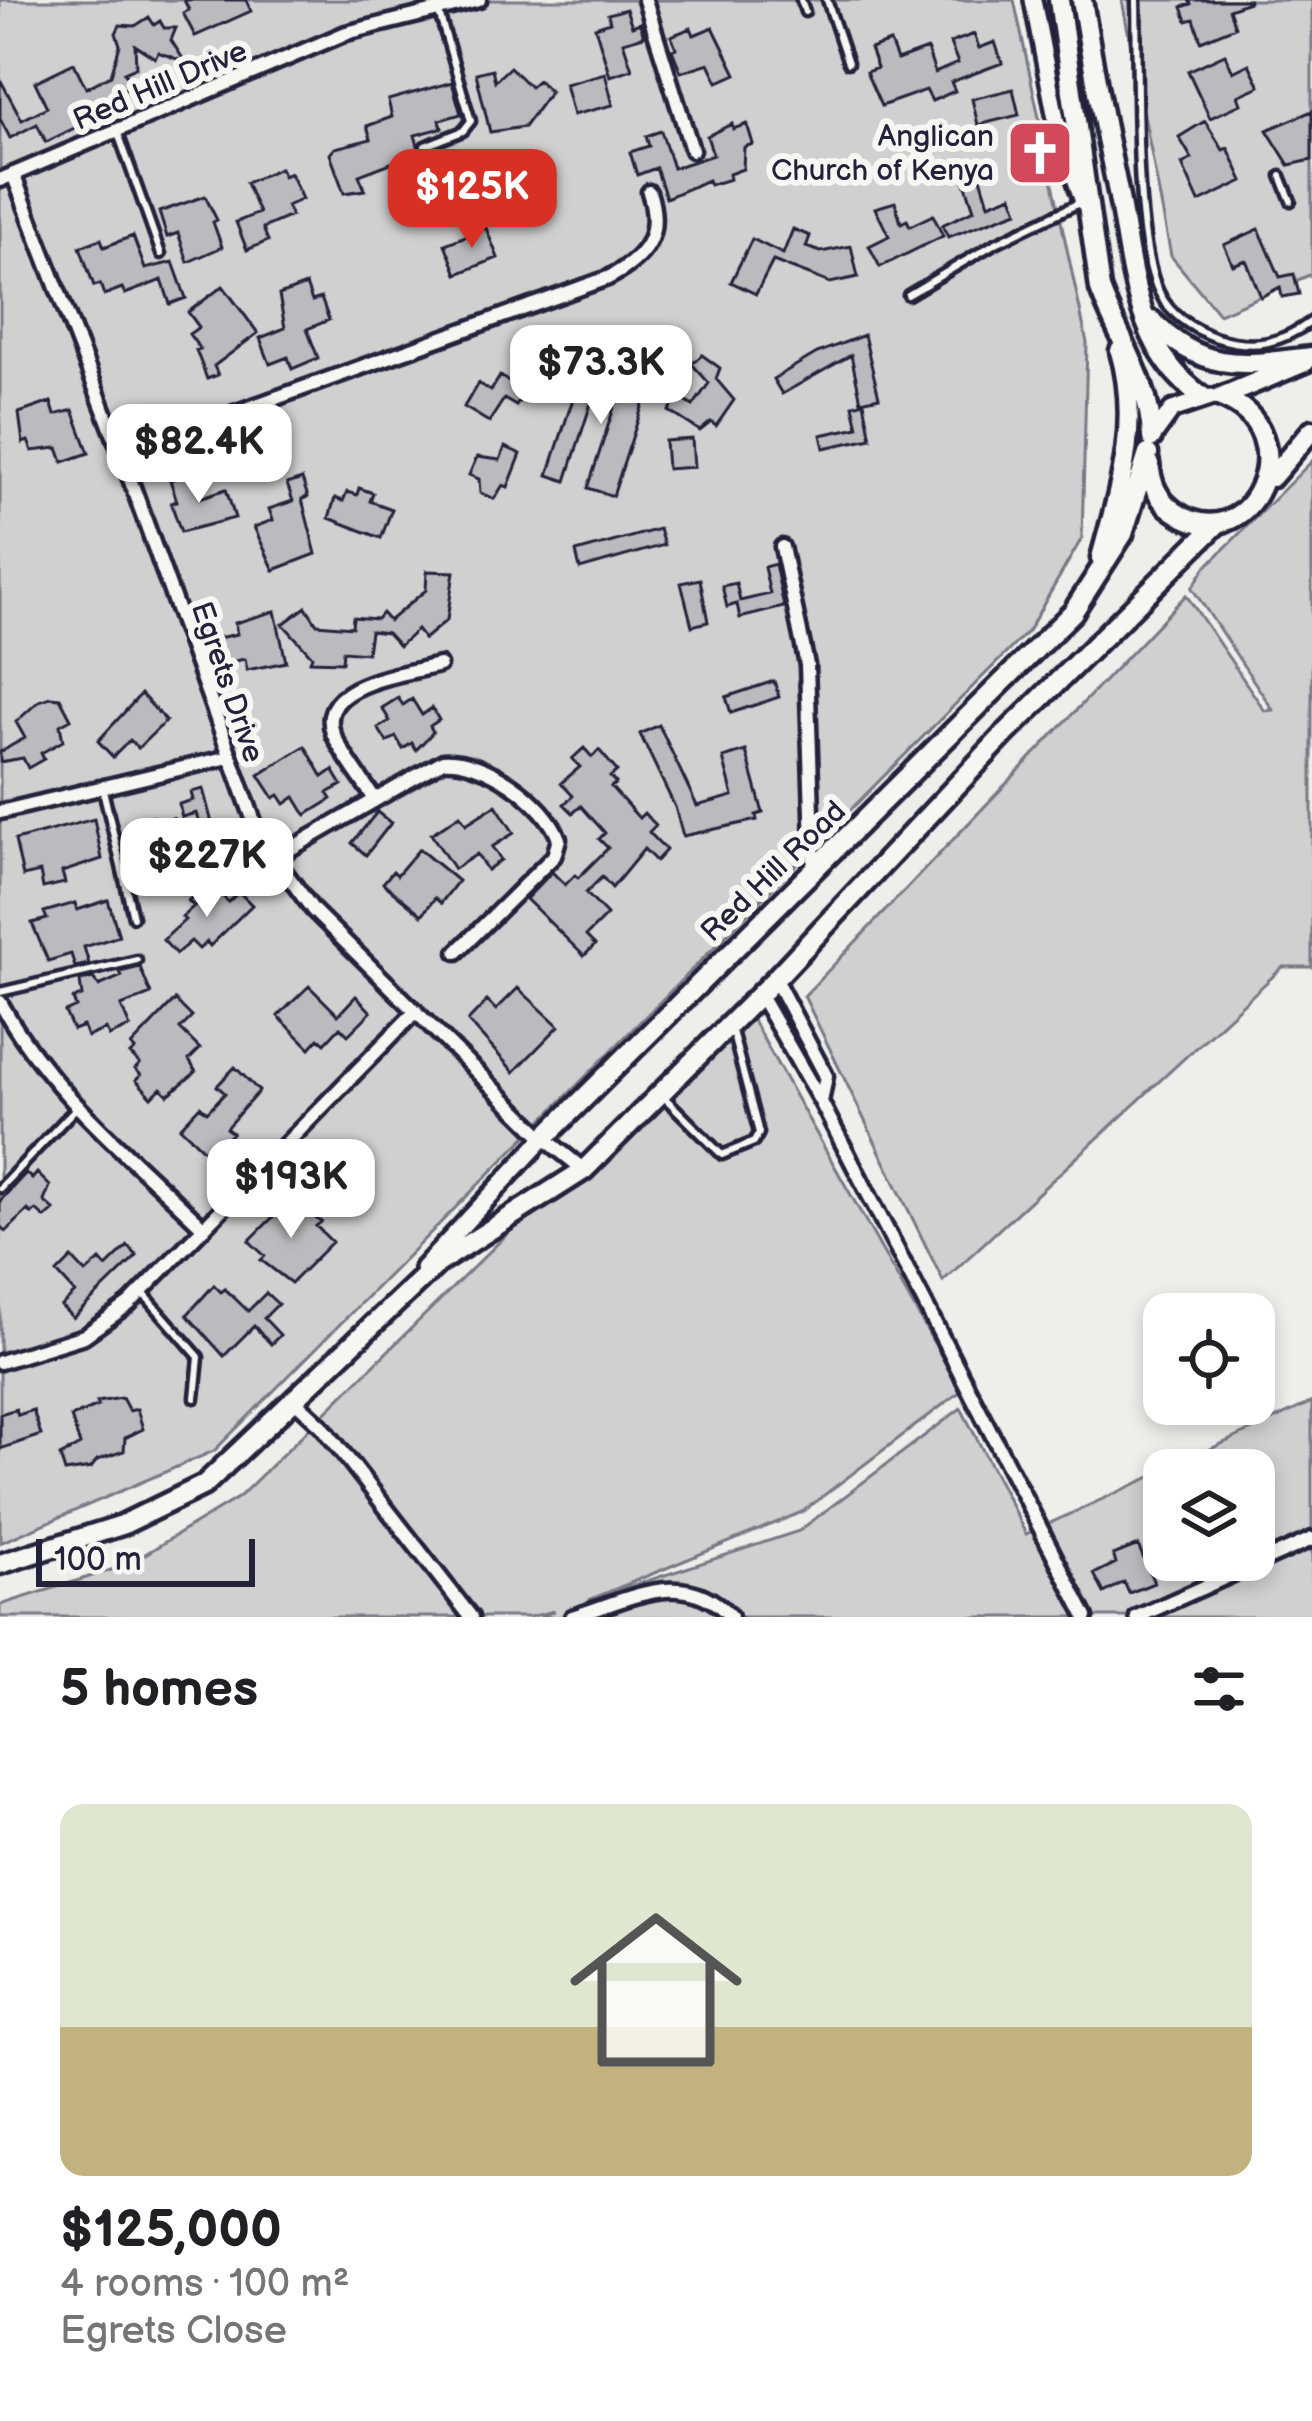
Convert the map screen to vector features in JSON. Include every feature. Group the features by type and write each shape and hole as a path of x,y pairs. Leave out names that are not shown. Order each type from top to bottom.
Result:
{"main road":[{"path":"1059,0 1082,142 1090,234 1100,289 1128,377 1131,416 1122,479 1096,580"},
{"path":"1082,0 1140,308 1178,378 1253,413 1265,427 1274,461 1271,479"},
{"path":"1140,308 1183,350 1211,360 1242,364 1312,357"},
{"path":"1115,330 1138,368 1150,403 1154,488 1180,516 1218,523 1251,508 1312,430"},
{"path":"1212,397 1312,357"},
{"name":"Red Hill Road","path":"544,1138 1063,623 1123,534 1150,446"},
{"name":"Red Hill Road","path":"0,1564 122,1526 182,1499 228,1466 394,1302 461,1245 584,1170 775,979 1004,735 1218,523"}],"street":[{"name":"Red Hill Drive","path":"7,177 346,33 479,0"},
{"path":"645,0 692,150"},
{"path":"1033,0 1057,124 1090,234"},
{"name":"Egrets Drive","path":"7,177 122,454 260,838 313,910 544,1138 584,1170"},
{"path":"122,454 608,278 645,251 655,235 656,214 649,192"},
{"path":"1150,446 1172,410 1212,397"},
{"path":"782,548 807,664 814,874"},
{"path":"374,798 333,732 331,711 337,700 356,688 439,664"},
{"path":"0,812 229,757"},
{"path":"273,859 442,760 460,759 482,768 546,813 559,839 554,856 457,952"},
{"path":"775,979 826,1076 821,1102"},
{"path":"759,994 821,1102 1086,1617"},
{"path":"0,1002 24,1045 77,1107 204,1228"},
{"path":"0,1362 84,1336 141,1291 416,1011"},
{"name":"Red Hill Road","path":"394,1302 544,1138"},
{"path":"294,1400 322,1426 471,1617"},
{"path":"1137,1617 1312,1539"},
{"path":"572,1617 674,1586 704,1592 731,1617"}],"lane":[{"path":"801,0 805,12"},
{"path":"826,0 848,63"},
{"path":"1136,0 1144,223 1162,299 1202,332 1238,344 1275,342 1312,321"},
{"path":"425,146 463,130 471,121 438,10"},
{"path":"117,130 160,254"},
{"path":"1281,176 1291,201"},
{"path":"908,295 994,244 1082,201"},
{"path":"102,787 133,917"},
{"path":"0,992 137,960"},
{"path":"660,1094 722,1155 754,1142 759,1133 730,1023"},
{"path":"0,1188 77,1107"},
{"path":"141,1291 199,1357 195,1397"}],"shaded area":[{"path":"0,0 1014,0 1087,343 1082,538 1028,631 214,1451 0,1543"},
{"path":"1122,0 1312,0 1312,274 1219,314 1171,256"},
{"path":"1312,461 1312,967 1283,967 943,1281 804,996 1186,595 1265,711 1273,710 1192,588 1205,568"},
{"path":"743,1003 961,1391 802,1512 589,1600 799,1531 961,1408 1026,1534 1143,1481 1143,1581 1275,1581 1275,1449 1210,1449 1262,1425 1275,1425 1275,1419 1312,1402 1312,1617 540,1617 554,1611 530,1617 0,1617 0,1605 127,1565 239,1497"}],"building":[{"path":"184,0 246,0 251,11 195,36 183,13 189,10"},
{"path":"1189,0 1249,2 1229,9 1235,27 1201,41 1194,19 1187,21 1182,7 1191,4"},
{"path":"626,9 632,26 640,23 644,36 623,42 632,69 610,76 595,27 610,22 608,14"},
{"path":"149,17 154,25 160,21 164,28 176,28 171,40 185,62 158,52 155,58 135,45 136,67 124,72 133,82 113,99 117,107 46,142 37,124 10,138 0,119 0,79 22,120 47,107 35,82 74,63 86,88 111,75 120,25 135,26"},
{"path":"713,27 736,74 718,82 709,63 681,72 672,50 676,48 671,36 691,28 694,35"},
{"path":"974,34 979,48 995,42 1002,63 951,82 955,91 932,101 926,90 881,106 866,72 877,68 870,49 890,42 897,60 927,49 935,73 958,63 950,43"},
{"path":"1225,54 1233,72 1249,64 1260,86 1238,96 1241,104 1210,118 1188,71"},
{"path":"510,67 530,87 538,80 550,92 524,127 490,132 476,73 492,69 495,81"},
{"path":"605,73 613,105 573,115 565,84"},
{"path":"452,82 461,114 440,120 442,128 415,135 423,163 438,162 442,178 412,186 404,158 359,175 365,190 344,193 330,154 335,148 371,139 367,126 392,117 388,100"},
{"path":"1013,89 1019,115 978,125 972,99"},
{"path":"1312,111 1312,160 1289,165 1267,130"},
{"path":"1205,121 1223,150 1228,148 1243,181 1199,202 1182,164 1192,159 1179,137"},
{"path":"732,124 733,129 747,124 753,144 744,147 743,169 729,174 730,179 710,185 708,180 666,198 656,168 637,175 630,152 649,146 646,136 661,131 673,168 713,155 707,136"},
{"path":"280,168 283,176 290,173 302,199 287,206 291,216 263,228 268,241 247,250 236,222 259,213 246,183"},
{"path":"980,174 989,204 1012,195 1018,211 948,237 942,225 974,210 964,179"},
{"path":"205,196 217,220 213,222 222,247 188,262 178,233 167,237 159,212"},
{"path":"895,202 901,223 907,220 910,226 933,215 943,236 880,267 869,246 889,236 875,208"},
{"path":"486,228 498,258 457,274 445,244"},
{"path":"793,229 810,236 806,247 821,252 851,246 858,277 830,283 773,261 756,294 731,282 752,239 783,254"},
{"path":"1259,229 1280,277 1294,274 1299,294 1282,297 1280,287 1261,297 1246,260 1233,265 1224,245"},
{"path":"133,236 145,269 173,262 186,298 170,304 162,280 125,294 122,288 104,295 100,284 94,286 80,247 101,239 104,247"},
{"path":"306,285 312,301 321,298 329,320 307,329 318,358 292,369 288,357 270,364 260,338 285,328 279,295"},
{"path":"223,286 258,333 214,366 218,375 207,379 196,350 200,349 189,334 199,327 188,312"},
{"path":"864,335 879,397 861,401 851,355 782,394 773,379 817,353"},
{"path":"702,355 720,368 716,379 734,400 716,426 711,422 700,431 669,411 679,397 693,406 709,383 692,364"},
{"path":"584,365 649,386 613,496 588,488 617,398 595,391 566,481 548,475"},
{"path":"500,376 525,392 516,406 504,399 489,422 464,407 478,383 491,391"},
{"path":"51,402 55,415 73,410 89,453 63,462 58,448 32,451 28,441 23,443 19,413"},
{"path":"864,402 871,438 824,448 821,435 858,427 853,405"},
{"path":"692,439 694,467 667,469 665,441"},
{"path":"505,447 521,454 508,487 503,485 494,499 480,493 479,479 469,475 477,457 500,460"},
{"path":"188,473 200,498 226,489 235,518 181,532 171,503 177,501 170,480"},
{"path":"302,479 308,497 302,499 316,554 274,570 254,527 273,520 269,509 293,501 287,484"},
{"path":"359,488 373,493 370,501 392,509 381,538 329,518 335,498 343,501 347,492 357,495"},
{"path":"659,529 664,545 580,569 576,552"},
{"path":"775,564 784,607 740,618 737,604 727,607 722,586 736,583 740,601 770,594 764,567"},
{"path":"427,571 454,572 447,620 424,639 417,630 399,646 387,633 370,631 367,653 343,651 342,662 310,661 312,656 283,624 306,607 317,624 352,627 353,617 377,619 382,613 389,621 426,590"},
{"path":"700,579 708,622 692,626 681,583"},
{"path":"275,611 286,662 247,670 245,659 225,663 218,655 218,638 237,634 235,623"},
{"path":"774,681 779,697 731,713 726,697"},
{"path":"141,694 166,721 138,748 130,740 113,757 98,741"},
{"path":"50,697 60,698 71,719 60,725 63,741 41,753 44,759 28,768 23,758 0,762 0,752 25,738 16,722"},
{"path":"398,698 403,705 412,699 422,715 432,708 439,720 416,750 412,743 403,749 396,737 387,742 378,728 390,721 382,708"},
{"path":"659,725 697,806 733,796 723,758 746,751 763,813 756,815 757,820 683,836 675,807 640,734"},
{"path":"305,746 323,777 333,770 342,785 328,793 332,799 306,815 295,797 285,804 279,795 274,798 259,775"},
{"path":"584,748 592,757 599,750 617,771 610,777 616,783 611,787 639,818 644,813 656,825 649,832 666,850 656,861 644,849 612,888 602,877 586,893 607,915 586,936 595,945 584,956 526,899 552,872 565,885 575,875 578,878 608,848 599,839 605,833 581,806 573,813 564,804 573,796 561,783 580,767 572,759"},
{"path":"203,789 217,842 205,845 196,813 182,817 179,804 193,800 191,792"},
{"path":"496,805 514,833 492,847 501,860 487,870 477,854 454,869 431,834 460,815 466,824"},
{"path":"377,812 391,823 366,855 352,843"},
{"path":"152,816 154,823 173,818 184,858 144,872 133,830 144,827 142,819"},
{"path":"94,819 102,859 62,872 65,883 43,888 40,872 23,876 15,840"},
{"path":"419,849 458,881 441,903 435,898 422,915 383,883 393,871 397,875"},
{"path":"202,888 212,900 220,893 228,902 239,892 252,905 210,946 207,942 199,949 191,941 176,954 163,940 185,920 182,917 194,906 188,901"},
{"path":"108,900 119,936 84,947 89,964 75,967 71,954 48,961 32,923 47,919 44,912 75,903 77,910"},
{"path":"140,967 151,994 121,1006 130,1027 109,1036 106,1029 87,1037 83,1026 73,1030 65,1012 76,1007 73,999 82,996 80,981 93,978 99,986 122,976 120,972"},
{"path":"309,986 338,1015 356,996 371,1012 348,1035 340,1027 325,1043 319,1038 310,1048 278,1016"},
{"path":"518,988 559,1026 514,1072 468,1021 487,1001 496,1010"},
{"path":"175,1000 192,1017 180,1029 200,1049 189,1060 196,1072 168,1095 161,1088 152,1097 136,1080 141,1075 135,1069 140,1064 130,1054 135,1050 131,1046"},
{"path":"235,1067 259,1091 226,1128 232,1133 210,1156 180,1127 200,1106 207,1112 225,1093 217,1086"},
{"path":"26,1173 32,1179 37,1173 50,1186 44,1201 54,1210 45,1218 28,1210 6,1232 0,1226 0,1201"},
{"path":"291,1199 321,1222 316,1226 332,1242 291,1283 261,1260 265,1256 249,1241"},
{"path":"128,1246 137,1256 73,1318 61,1306 75,1293 57,1273 72,1258 86,1273 100,1260 106,1267"},
{"path":"214,1285 248,1311 266,1293 278,1304 264,1318 280,1335 271,1344 254,1326 224,1356 187,1315"},
{"path":"122,1398 129,1411 137,1409 143,1429 125,1438 124,1451 97,1460 91,1468 65,1472 60,1456 80,1445 71,1417 98,1406 97,1402"},
{"path":"16,1409 18,1415 33,1410 41,1435 0,1449 0,1414"},
{"path":"1138,1545 1143,1581 1154,1583 1129,1593 1124,1582 1104,1593 1094,1574 1116,1563 1113,1555"}],"place":[{"name":"Anglican Church of Kenya","path":"1040,153"}]}
